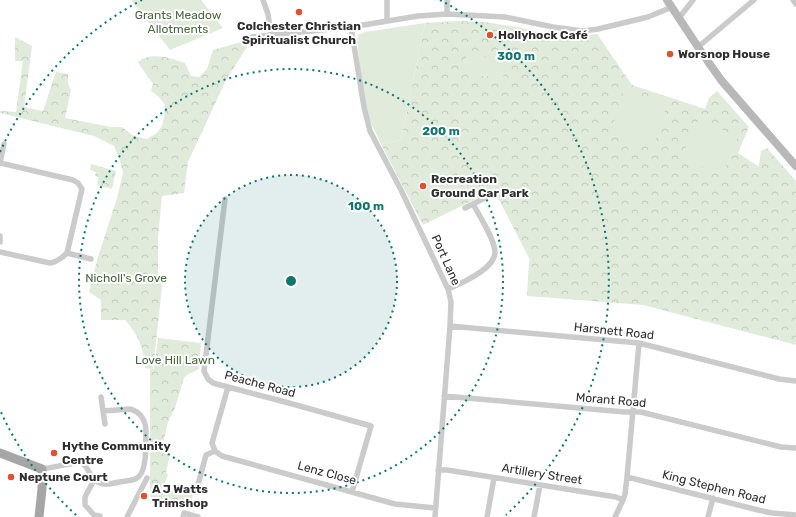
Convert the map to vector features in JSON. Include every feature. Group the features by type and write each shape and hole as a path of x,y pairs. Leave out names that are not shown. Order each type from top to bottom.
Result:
{"main road":[{"path":"0,453 42,469 42,489 39,517"}],"street":[{"path":"263,0 268,14 271,36"},
{"path":"387,0 387,21"},
{"path":"447,0 447,14"},
{"path":"679,18 693,0"},
{"path":"698,47 754,0"},
{"path":"793,0 796,4"},
{"path":"252,37 351,27 418,16 447,14 505,17 572,30 598,30 648,17 670,3 721,80 796,166"},
{"name":"Port Lane","path":"351,27 364,107 370,131 401,190 448,289 451,302 435,517"},
{"path":"0,252 50,263 56,262 67,253 82,189 73,180 0,163 4,144"},
{"path":"465,208 485,198"},
{"name":"Peache Road","path":"225,199 204,371 208,379 213,383 371,426 352,492"},
{"path":"448,289 467,280 486,268 494,259 494,243 474,204"},
{"path":"0,236 0,242"},
{"path":"67,253 91,259"},
{"name":"Harsnett Road","path":"450,326 639,343 779,379 796,381"},
{"path":"615,517 626,494 639,343"},
{"path":"196,492 206,455 215,451 212,443 228,387"},
{"name":"Morant Road","path":"444,396 641,412 780,447 796,448"},
{"path":"101,398 105,424"},
{"path":"42,469 62,467 76,462 85,465 90,476 100,484 136,479 142,474 146,426 143,417 134,410 130,409 103,411"},
{"name":"Lenz Close","path":"215,451 222,456 395,504 435,508"},
{"name":"Artillery Street","path":"438,470 447,470 616,497 623,500"},
{"name":"King Stephen Road","path":"628,477 772,513 796,515"},
{"path":"127,517 147,478"},
{"path":"487,517 494,478"},
{"path":"94,480 85,496 85,505 94,515 100,516"},
{"path":"534,517 540,485"},
{"path":"708,517 713,498"},
{"path":"183,517 184,513 198,517"}],"green space":[{"name":"Grants Meadow Allotments","path":"131,0 201,0 223,28 170,50"},
{"path":"457,21 484,22 523,28 555,39 597,34 632,85 705,109 709,98 717,91 749,127 738,153 758,166 761,151 767,148 796,181 796,345 643,305 527,296 530,260 494,190 423,225 381,144 401,140 425,23"},
{"path":"425,23 401,140 381,144 369,119 363,94 357,40 358,35 365,32"},
{"name":"Nicholl's Grove","path":"15,37 32,46 24,107 43,111 56,72 68,74 68,84 71,90 65,118 111,127 122,127 132,135 146,139 156,133 162,126 165,105 159,97 151,91 153,84 138,62 149,57 161,56 185,63 191,76 199,77 207,69 213,50 245,41 247,47 226,80 188,162 184,193 162,196 158,238 158,270 162,287 153,369 145,368 140,342 130,325 125,320 101,320 101,300 89,292 123,173 114,146 94,136 0,113 0,111 16,112 23,61 15,61"},
{"path":"466,55 505,59 505,71 503,78 464,74"},
{"path":"624,91 667,105 653,148 610,133"},
{"path":"699,119 738,137 721,176 681,158"},
{"path":"91,164 116,171 112,189 97,185 99,177 95,176 96,172 90,170"},
{"name":"Love Hill Lawn","path":"158,338 201,343 199,369 184,378 175,408 168,422 161,452 170,455 166,472 168,475 165,483 167,488 173,491 173,493 181,495 182,493 185,494 186,492 193,493 189,508 150,497 150,369 154,369"}],"place":[{"name":"Colchester Christian Spiritualist Church","path":"299,12"},
{"name":"Hollyhock Café","path":"490,35"},
{"name":"Worsnop House","path":"670,54"},
{"name":"Recreation Ground Car Park","path":"423,186"},
{"name":"Hythe Community Centre","path":"54,453"},
{"name":"Neptune Court","path":"11,477"},
{"name":"A J Watts Trimshop","path":"144,496"}]}
